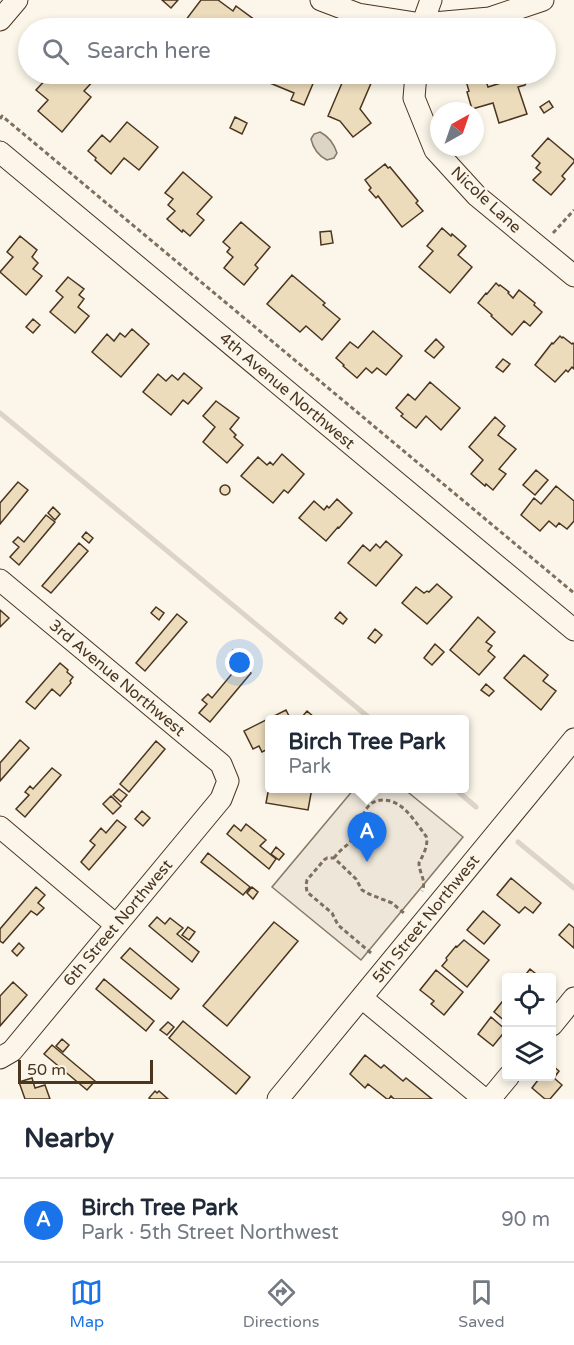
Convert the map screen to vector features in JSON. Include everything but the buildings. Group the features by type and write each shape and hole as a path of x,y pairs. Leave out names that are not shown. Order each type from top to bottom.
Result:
{"street":[{"path":"0,20 17,0"},
{"path":"321,0 358,14 379,18"},
{"path":"424,18 431,0"},
{"path":"490,18 543,0"},
{"name":"Nicole Lane","path":"415,84 414,98 435,150 477,196 574,276"},
{"name":"4th Avenue Northwest","path":"0,152 574,630"},
{"name":"3rd Avenue Northwest","path":"0,580 221,764 228,781"},
{"name":"5th Street Northwest","path":"278,1099 574,739"},
{"name":"6th Street Northwest","path":"0,1058 12,1051 221,799 228,781"},
{"path":"0,827 117,925"},
{"path":"362,998 483,1099"},
{"path":"556,1020 574,998"},
{"path":"490,1099 505,1081"}],"path":[{"path":"0,118 2,116 574,593"},
{"path":"540,248 574,210"},
{"path":"333,858 354,838 363,815 373,802 380,800 398,804 409,814 428,840 419,863 424,887 417,898"},
{"path":"366,960 371,953 338,925 332,913 307,892 307,880 327,858 333,858 356,879 362,890 392,903 420,927"}],"shaded area":[{"path":"320,132 334,146 337,153 334,158 327,160 315,149 311,139 314,134"},
{"path":"351,793 409,793 463,837 361,960 272,887"}],"waterway":[{"path":"0,413 366,715"},
{"path":"460,793 476,807"},
{"path":"518,842 574,888"}],"place":[{"name":"Birch Tree Park","path":"367,862"}]}
